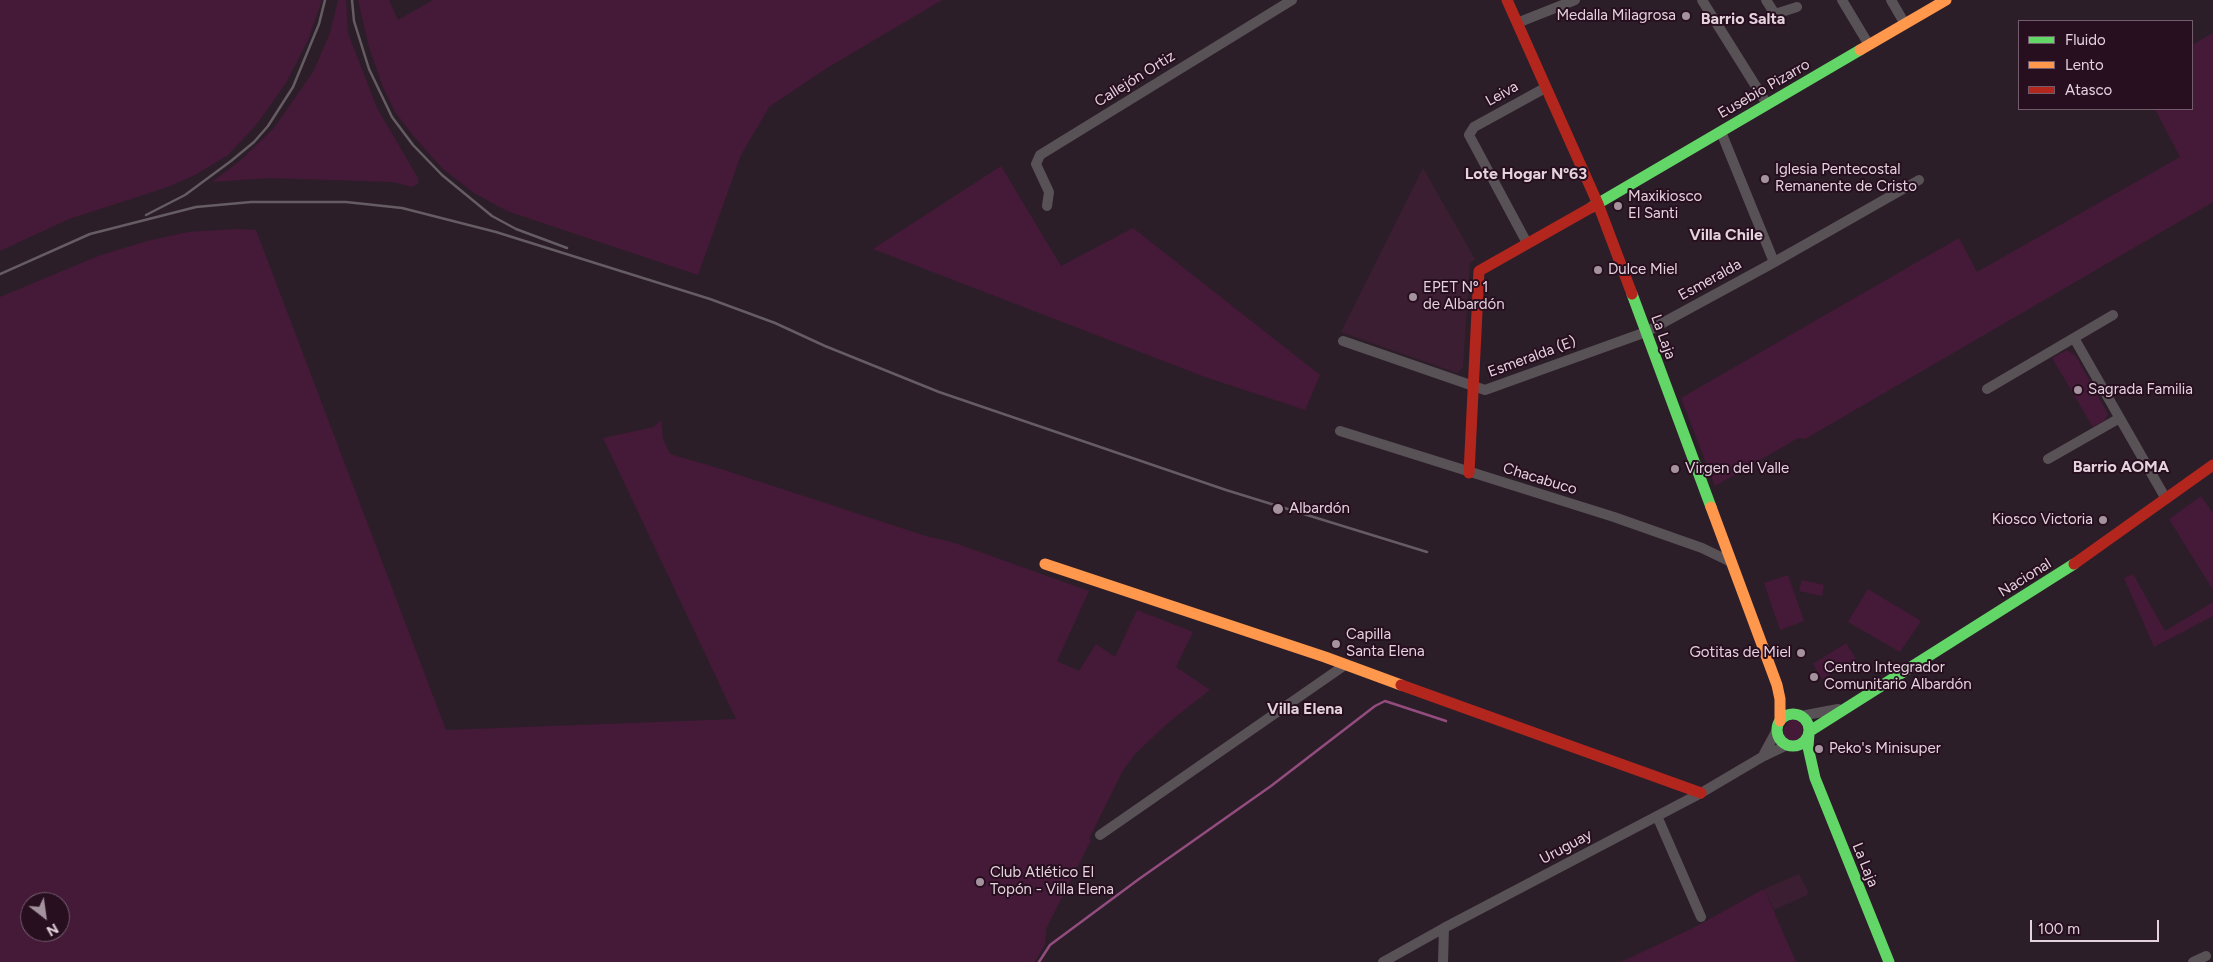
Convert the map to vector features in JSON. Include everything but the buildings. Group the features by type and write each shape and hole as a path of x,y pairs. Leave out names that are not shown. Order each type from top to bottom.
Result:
{"street":[{"name":"Callejón Ortiz","path":"1047,206 1049,192 1036,164 1040,155 1292,0"},
{"name":"La Laja","path":"1507,0 1598,204 1778,690 1800,715"},
{"path":"1517,23 1575,0"},
{"path":"1702,0 1767,104"},
{"path":"1766,0 1775,14 1797,7"},
{"path":"1842,0 1869,46"},
{"path":"1891,0 1905,24"},
{"name":"Eusebio Pizarro","path":"1473,386 1479,271 1598,204 1946,0"},
{"name":"Leiva","path":"1528,243 1471,141 1470,135 1474,127 1545,88"},
{"path":"1721,132 1774,262"},
{"name":"Esmeralda","path":"1646,332 1919,180"},
{"path":"1987,389 2113,315"},
{"name":"Esmeralda (E)","path":"1343,341 1485,390 1646,332"},
{"path":"2074,338 2118,419 2166,499"},
{"path":"1469,473 1473,386"},
{"path":"2048,459 2118,419"},
{"name":"Chacabuco","path":"1340,431 1614,517 1702,548 1729,561"},
{"name":"Nacional","path":"1809,732 2067,569 2213,465"},
{"path":"1044,564 1345,665 1701,793"},
{"path":"1100,835 1345,665"},
{"name":"La Laja","path":"1778,690 1778,725"},
{"name":"Nacional","path":"1800,715 1832,711 1846,707"},
{"path":"1800,715 1808,722 1809,732 1805,741 1798,746 1788,745 1778,736 1778,725 1785,716 1800,715"},
{"name":"Uruguay","path":"1762,757 1772,742 1778,725"},
{"name":"La Laja","path":"1809,732 1809,754 1815,778 1889,962"},
{"name":"La Laja","path":"1788,745 1798,753 1815,778"},
{"name":"Uruguay","path":"1384,962 1444,928 1701,793 1762,757 1788,745"},
{"path":"1657,816 1701,917"},
{"path":"1443,962 1444,928"},
{"path":"2193,962 2206,956"}],"shaded area":[{"path":"0,0 322,0 308,40 286,83 256,125 228,155 197,174 168,187 69,219 0,251"},
{"path":"338,0 346,0 348,33 377,108 418,178 418,184 412,187 393,182 269,178 212,182 241,160 274,128 313,72 330,33"},
{"path":"358,0 389,0 398,20 433,0 942,0 827,68 769,107 741,155 698,275 507,211 474,193 443,169 395,112 383,87 369,47"},
{"path":"2213,33 2213,202 1805,439 1798,438 1715,486 1681,398 1959,238 1977,272 2180,157 2156,110 2193,110 2193,44"},
{"path":"1001,166 1061,266 1133,228 1320,375 1305,410 1205,377 873,249"},
{"name":"EPET Nº 1 de Albardón","path":"1423,168 1475,259 1470,263 1463,367 1457,373 1341,332"},
{"path":"235,229 256,230 446,730 736,719 603,438 654,427 661,420 663,439 670,454 926,536 955,543 1089,591 1057,661 1079,671 1096,644 1115,657 1137,610 1193,632 1176,667 1210,690 1169,722 1136,753 1123,770 1089,839 1091,840 1046,929 1045,944 1035,962 0,962 0,297 101,255 147,241 188,232"},
{"path":"2067,350 2076,356 2108,414 2104,421 2093,427 2052,358"},
{"path":"2201,496 2213,513 2213,590 2169,519"},
{"path":"2133,574 2165,631 2213,602 2213,616 2154,647 2124,578"},
{"path":"1788,575 1804,621 1780,630 1764,583"},
{"path":"1802,580 1824,585 1822,596 1799,591"},
{"path":"1868,589 1921,621 1900,652 1848,622"},
{"path":"1846,643 1856,659 1822,679 1813,664"},
{"path":"1795,718 1802,725 1802,735 1796,744 1790,744 1784,739 1783,730 1788,722"},
{"path":"1799,874 1809,894 1774,910 1764,889"},
{"path":"1764,889 1796,962 1621,962 1695,927"}],"waterway":[{"path":"1039,962 1050,945 1139,879 1271,786 1375,706 1385,701 1446,721"}],"railway":[{"path":"146,215 185,195 254,142 268,126 293,87 319,24 325,0"},
{"path":"352,0 354,21 369,69 392,117 413,145 442,175 492,216 516,229 567,248"},
{"path":"0,274 90,234 196,207 251,202 346,202 402,208 496,232 710,299 775,323 825,346 939,392 1226,490 1427,552"}],"traffic: fast":[{"path":"1592,207 1860,50"},
{"path":"1632,294 1711,507"},
{"path":"1810,731 2074,564"},
{"path":"1793,714 1799,715 1804,719 1808,724 1809,730 1808,736 1804,741 1799,745 1793,746 1787,745 1782,741 1778,736 1777,730 1778,724 1782,719 1787,715 1793,714"},
{"path":"1809,734 1808,747 1815,778 1889,962"}],"traffic: slow":[{"path":"1860,50 1946,0"},
{"path":"1711,507 1777,685 1780,699 1780,721"},
{"path":"1045,564 1325,657 1401,685"}],"traffic: jam":[{"path":"1507,0 1598,204 1632,294"},
{"path":"1469,473 1479,271 1592,207"},
{"path":"2074,564 2213,465"},
{"path":"1401,685 1701,793"}],"place":[{"name":"Medalla Milagrosa","path":"1686,16"},
{"name":"Iglesia Pentecostal Remanente de Cristo","path":"1765,179"},
{"name":"Maxikiosco El Santi","path":"1618,206"},
{"name":"Dulce Miel","path":"1598,270"},
{"name":"EPET Nº 1 de Albardón","path":"1413,297"},
{"name":"Sagrada Familia","path":"2078,390"},
{"name":"Virgen del Valle","path":"1675,469"},
{"name":"Albardón","path":"1278,509"},
{"name":"Kiosco Victoria","path":"2103,520"},
{"name":"Capilla Santa Elena","path":"1336,644"},
{"name":"Gotitas de Miel","path":"1801,653"},
{"name":"Centro Integrador Comunitario Albardón","path":"1814,677"},
{"name":"Peko's Minisuper","path":"1819,749"},
{"name":"Club Atlético El Topón - Villa Elena","path":"980,882"}],"district":[{"name":"Barrio Salta","path":"1743,19"},
{"name":"Lote Hogar Nº63","path":"1526,174"},
{"name":"Villa Chile","path":"1726,235"},
{"name":"Barrio AOMA","path":"2121,467"},
{"name":"Villa Elena","path":"1305,709"}]}
